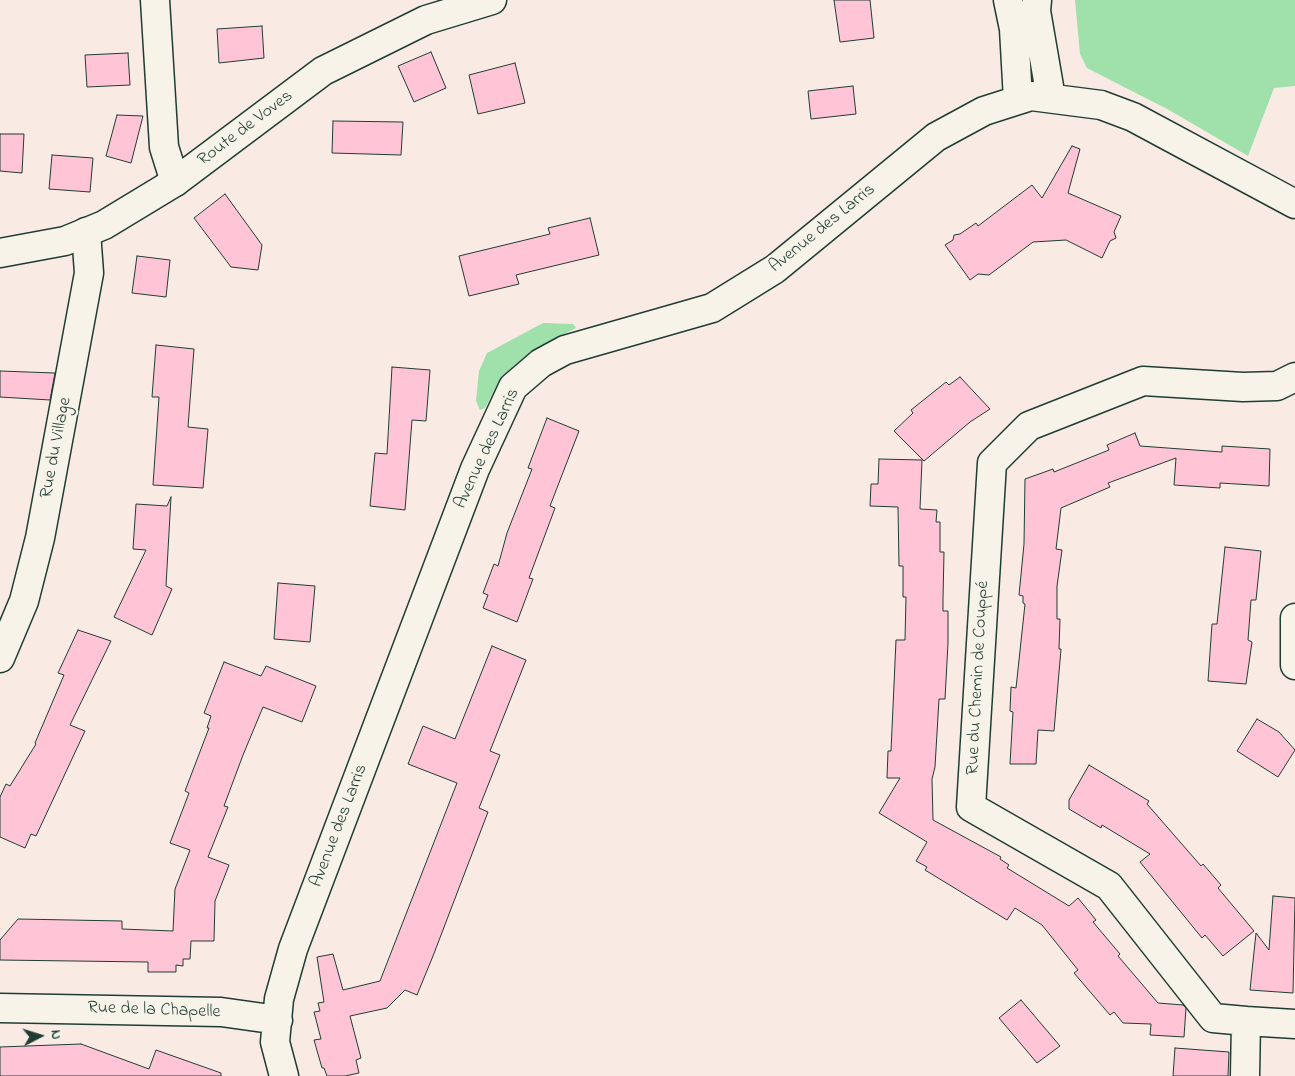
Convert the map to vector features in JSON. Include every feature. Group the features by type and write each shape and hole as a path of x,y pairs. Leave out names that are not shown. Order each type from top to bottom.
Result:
{"street":[{"path":"155,0 164,146 175,182"},
{"name":"Route de Voves","path":"0,253 65,241 104,225 175,182 323,71 426,20 492,0"},
{"path":"1008,0 1033,98"},
{"path":"1033,98 1038,19 1037,0"},
{"path":"1033,98 1101,105 1133,117 1295,204"},
{"name":"Avenue des Larris","path":"284,1076 275,1042 279,999 292,950 475,469 514,387 541,363 565,350 712,308 775,269 936,137 984,111 1033,98"},
{"name":"Rue du Village","path":"0,658 24,601 40,538 89,273 86,232"},
{"name":"Rue du Chemin de Couppé","path":"1246,1021 1213,1018 1109,886 971,808 992,462 1029,426 1143,381 1243,388 1277,386 1295,378"},
{"path":"1295,618 1295,665"},
{"name":"Rue de la Chapelle","path":"0,1008 221,1012 278,1020"},
{"path":"1245,1076 1246,1021 1295,1024"}],"green space":[{"path":"1075,0 1295,0 1295,86 1274,88 1248,156 1169,110 1087,68 1080,54"},
{"path":"543,323 573,324 576,328 535,349 502,376 485,408 480,410 476,401 479,371 487,353"}],"building":[{"path":"834,0 870,0 874,38 840,42"},
{"path":"262,26 264,58 219,63 217,29"},
{"path":"431,52 446,88 414,102 398,66"},
{"path":"128,53 130,85 87,87 85,55"},
{"path":"515,63 525,103 478,114 469,75"},
{"path":"853,86 856,114 811,119 808,91"},
{"path":"117,115 143,116 131,163 106,156"},
{"path":"333,121 403,122 401,155 332,153"},
{"path":"0,134 24,134 22,173 0,171"},
{"path":"1072,146 1080,149 1068,193 1121,216 1114,232 1116,238 1110,241 1102,258 1066,240 1033,242 989,275 978,274 970,280 945,245 953,240 954,235 960,234 976,223 978,226 1032,185 1042,198"},
{"path":"52,155 93,158 90,192 49,189"},
{"path":"225,194 262,245 258,270 231,267 194,218"},
{"path":"590,218 599,255 516,275 519,284 469,296 459,256 550,234 548,228"},
{"path":"137,256 170,260 166,297 132,293"},
{"path":"156,345 194,349 188,427 208,429 203,488 153,485 159,397 152,397"},
{"path":"392,367 430,370 426,421 412,420 405,510 370,506 375,453 387,454"},
{"path":"0,371 55,373 50,400 0,397"},
{"path":"960,377 990,409 970,422 924,461 894,431 913,413 911,410 946,382 949,385"},
{"path":"547,418 579,431 550,506 555,508 529,578 533,579 517,622 483,608 488,595 483,593 494,564 498,566 507,533 532,469 528,468"},
{"path":"1135,433 1140,446 1222,452 1222,446 1270,449 1269,486 1220,483 1220,488 1174,485 1176,458 1108,483 1110,487 1061,508 1056,549 1062,550 1057,586 1057,619 1060,619 1059,649 1061,649 1054,731 1038,730 1036,764 1010,764 1013,712 1010,711 1011,687 1016,688 1025,604 1023,603 1023,596 1019,595 1024,544 1025,479 1053,469 1054,472 1109,450 1107,445"},
{"path":"879,459 922,460 920,509 937,510 936,522 940,522 940,552 944,552 943,611 948,611 948,643 945,699 939,699 935,767 932,779 933,820 1001,857 1000,859 1009,865 1007,868 1069,906 1078,898 1096,920 1093,922 1120,954 1118,956 1158,1003 1183,1005 1186,1008 1184,1037 1150,1035 1151,1024 1123,1023 1114,1012 1110,1015 1074,973 1078,970 1042,925 1015,908 1007,920 925,870 927,867 916,861 927,842 879,813 900,778 887,778 888,751 891,751 896,640 905,640 906,597 903,597 903,566 899,566 898,507 870,506 871,484 878,484"},
{"path":"171,497 166,586 172,589 152,635 114,617 146,550 133,549 136,504 167,506"},
{"path":"1225,547 1261,551 1256,600 1251,600 1248,640 1252,642 1246,684 1208,681 1212,624 1217,624"},
{"path":"278,583 315,586 310,642 274,639"},
{"path":"78,630 111,641 70,725 85,731 36,836 31,834 25,848 0,837 0,797 6,784 10,786 36,744 64,675 58,673"},
{"path":"492,646 526,660 490,751 500,755 479,808 488,812 433,956 417,995 405,990 387,1008 350,1016 361,1058 356,1060 359,1073 345,1076 327,1076 324,1068 322,1068 314,1040 321,1039 314,1012 320,1011 318,1003 324,1002 317,957 333,954 343,990 380,981 457,783 408,764 423,726 455,739"},
{"path":"224,662 261,676 266,666 316,686 302,722 263,707 243,755 224,806 228,807 208,857 229,865 215,901 214,941 191,941 190,959 183,959 183,966 176,965 176,972 148,972 148,962 0,960 0,940 18,919 122,921 122,929 173,931 175,889 190,850 170,843 189,793 185,791 209,728 207,728 211,716 204,713"},
{"path":"1257,719 1279,732 1295,750 1278,777 1237,751"},
{"path":"1089,765 1149,801 1147,804 1201,866 1203,864 1221,885 1218,888 1254,931 1223,956 1205,935 1202,938 1140,862 1150,854 1102,825 1101,828 1069,809 1069,800"},
{"path":"1273,896 1295,898 1293,993 1250,990 1256,933 1269,950"},
{"path":"1021,1000 1060,1046 1037,1063 999,1018"},
{"path":"81,1044 149,1069 156,1050 221,1073 221,1076 0,1076 0,1047"},
{"path":"1175,1048 1229,1052 1228,1076 1173,1076"}]}
